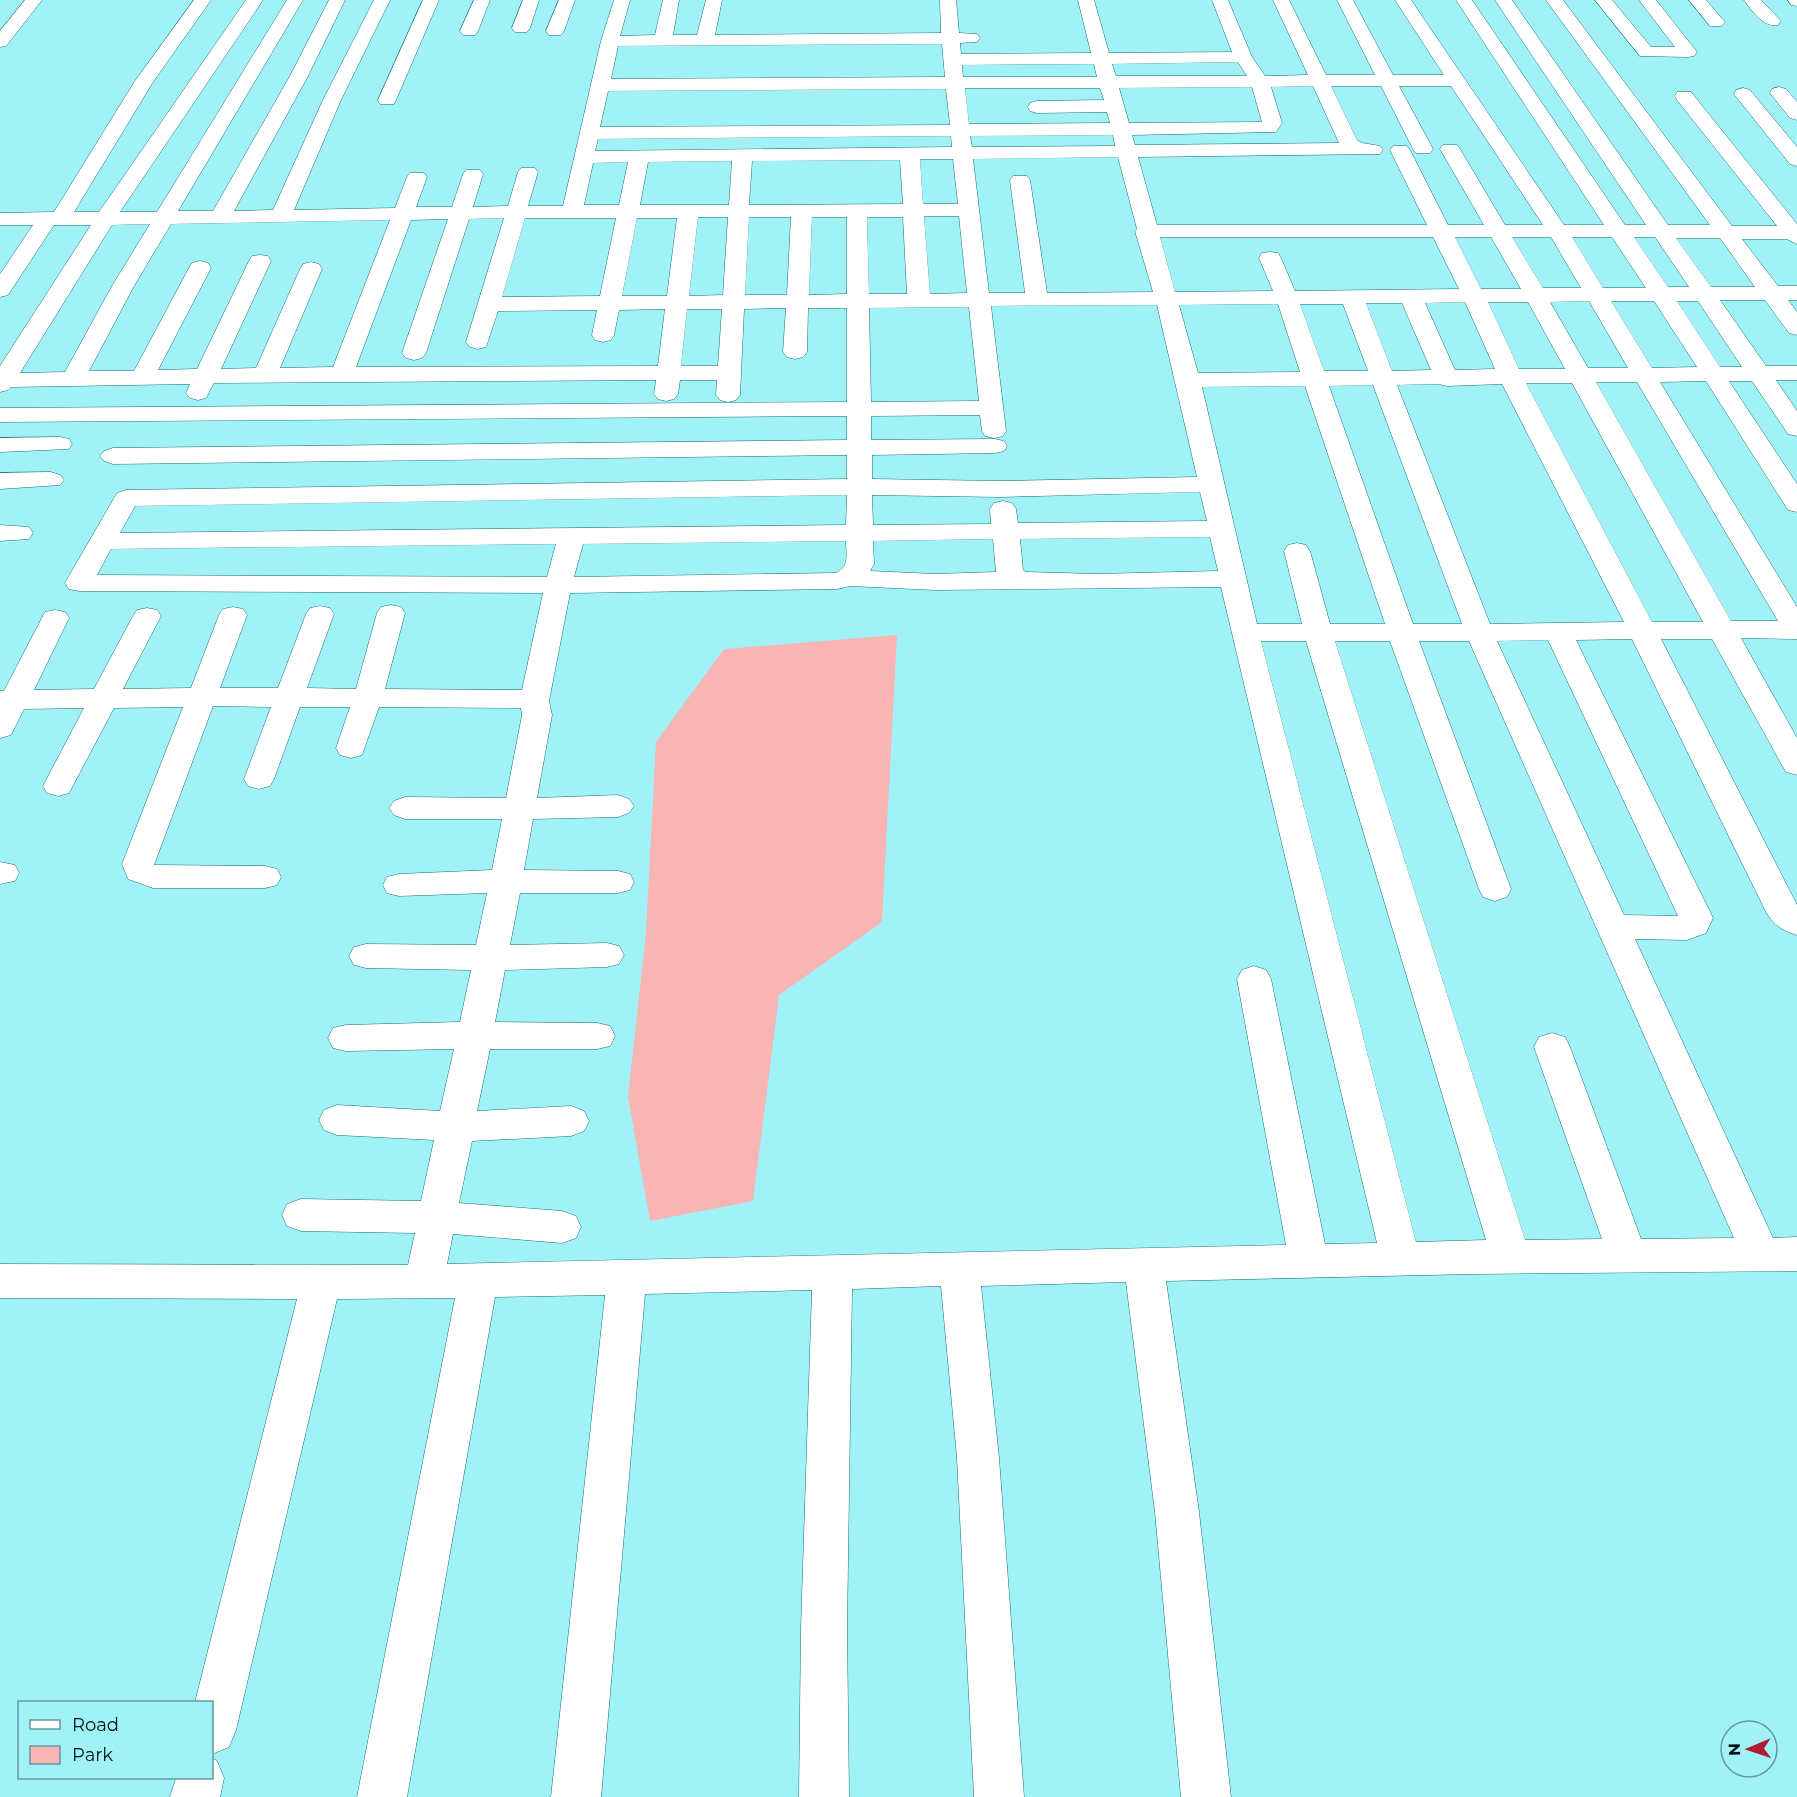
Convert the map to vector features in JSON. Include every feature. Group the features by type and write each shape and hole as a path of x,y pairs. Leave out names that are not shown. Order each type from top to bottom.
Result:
{"street":[{"path":"0,42 34,0"},
{"path":"0,290 54,219 144,81 203,0"},
{"path":"255,0 105,219 4,372 72,380 342,374 730,373"},
{"path":"72,380 162,218 295,0"},
{"path":"220,218 299,76 337,0"},
{"path":"281,216 332,100 382,0"},
{"path":"387,100 431,0"},
{"path":"469,31 482,0"},
{"path":"521,28 531,0"},
{"path":"555,31 567,0"},
{"path":"572,212 610,41 622,0"},
{"path":"663,41 671,0"},
{"path":"705,40 714,0"},
{"path":"948,0 947,53 966,115 962,155 1010,573 1019,580"},
{"path":"1086,0 1146,231 1188,380 1245,632 1401,1259"},
{"path":"934,108 966,115 1119,129 1269,128 1272,123 1260,82 1243,57 1220,0"},
{"path":"1281,0 1349,142 1352,147 1362,149"},
{"path":"1345,0 1386,80 1442,232 1511,378 1642,630 1783,912 1797,923"},
{"path":"1403,0 1455,80 1499,232 1797,765"},
{"path":"1464,0 1661,294 1797,504"},
{"path":"1503,0 1797,429"},
{"path":"1554,0 1797,328"},
{"path":"1603,0 1646,52 1688,52 1647,0"},
{"path":"1697,0 1716,22"},
{"path":"1752,0 1773,21"},
{"path":"1211,35 1234,35"},
{"path":"1073,37 1098,47 1119,37"},
{"path":"947,53 984,38"},
{"path":"610,41 705,40 947,53 1098,47 1243,57"},
{"path":"606,62 629,62"},
{"path":"600,86 1455,80"},
{"path":"1779,93 1797,114"},
{"path":"1743,94 1797,160"},
{"path":"1684,96 1796,235"},
{"path":"1013,107 1114,106"},
{"path":"594,111 618,111"},
{"path":"589,133 966,115"},
{"path":"584,157 1476,149 1557,231 1797,630"},
{"path":"910,155 919,301"},
{"path":"726,448 742,156"},
{"path":"603,335 639,157"},
{"path":"478,342 528,172"},
{"path":"414,353 473,174"},
{"path":"342,374 417,177"},
{"path":"1020,180 1037,300"},
{"path":"0,219 220,218 517,212 969,210"},
{"path":"664,411 688,211"},
{"path":"795,352 802,211"},
{"path":"851,578 857,572 860,564 861,533 856,211"},
{"path":"1146,231 1660,231 1796,235"},
{"path":"1270,258 1287,298 1402,634 1495,889"},
{"path":"188,414 260,261"},
{"path":"141,378 200,268"},
{"path":"265,376 311,269"},
{"path":"491,304 1797,293"},
{"path":"0,1281 424,1282 1401,1259 1779,1254 1612,927 1479,632 1352,297"},
{"path":"1410,297 1447,379"},
{"path":"1188,380 1447,379 1797,373"},
{"path":"0,415 991,408"},
{"path":"0,445 60,444"},
{"path":"113,456 995,446"},
{"path":"0,481 51,480"},
{"path":"1211,484 1000,489 859,487 126,498 79,583 558,585 837,581 851,578 914,582 1233,579"},
{"path":"103,541 571,538 1221,529"},
{"path":"424,1282 520,809 537,715 534,701 558,585 571,538"},
{"path":"1298,551 1318,633 1511,1257"},
{"path":"351,748 368,697 391,613"},
{"path":"259,778 320,614"},
{"path":"233,615 138,864 139,872 153,877 265,877"},
{"path":"58,786 147,616"},
{"path":"5,709 55,618"},
{"path":"1245,632 1402,634 1557,630 1797,630"},
{"path":"1557,630 1696,918 1695,925 1687,928 1612,927"},
{"path":"5,709 104,699 202,697 368,697 534,701"},
{"path":"405,808 520,809 618,806"},
{"path":"399,885 506,881 618,882"},
{"path":"366,956 490,958 607,955"},
{"path":"1254,979 1309,1261"},
{"path":"346,1038 474,1035 597,1036"},
{"path":"1552,1047 1628,1256"},
{"path":"338,1120 455,1127 571,1121"},
{"path":"301,1215 437,1217 562,1227"},
{"path":"1144,1265 1177,1512 1206,1797"},
{"path":"959,1269 978,1458 999,1797"},
{"path":"824,1797 824,1628 832,1273"},
{"path":"576,1797 627,1278"},
{"path":"382,1797 478,1280"},
{"path":"213,1726 321,1283"},
{"path":"195,1797 200,1779"}],"green space":[{"path":"897,635 882,922 779,995 753,1201 650,1221 628,1097 646,933 656,742 724,649"}]}
